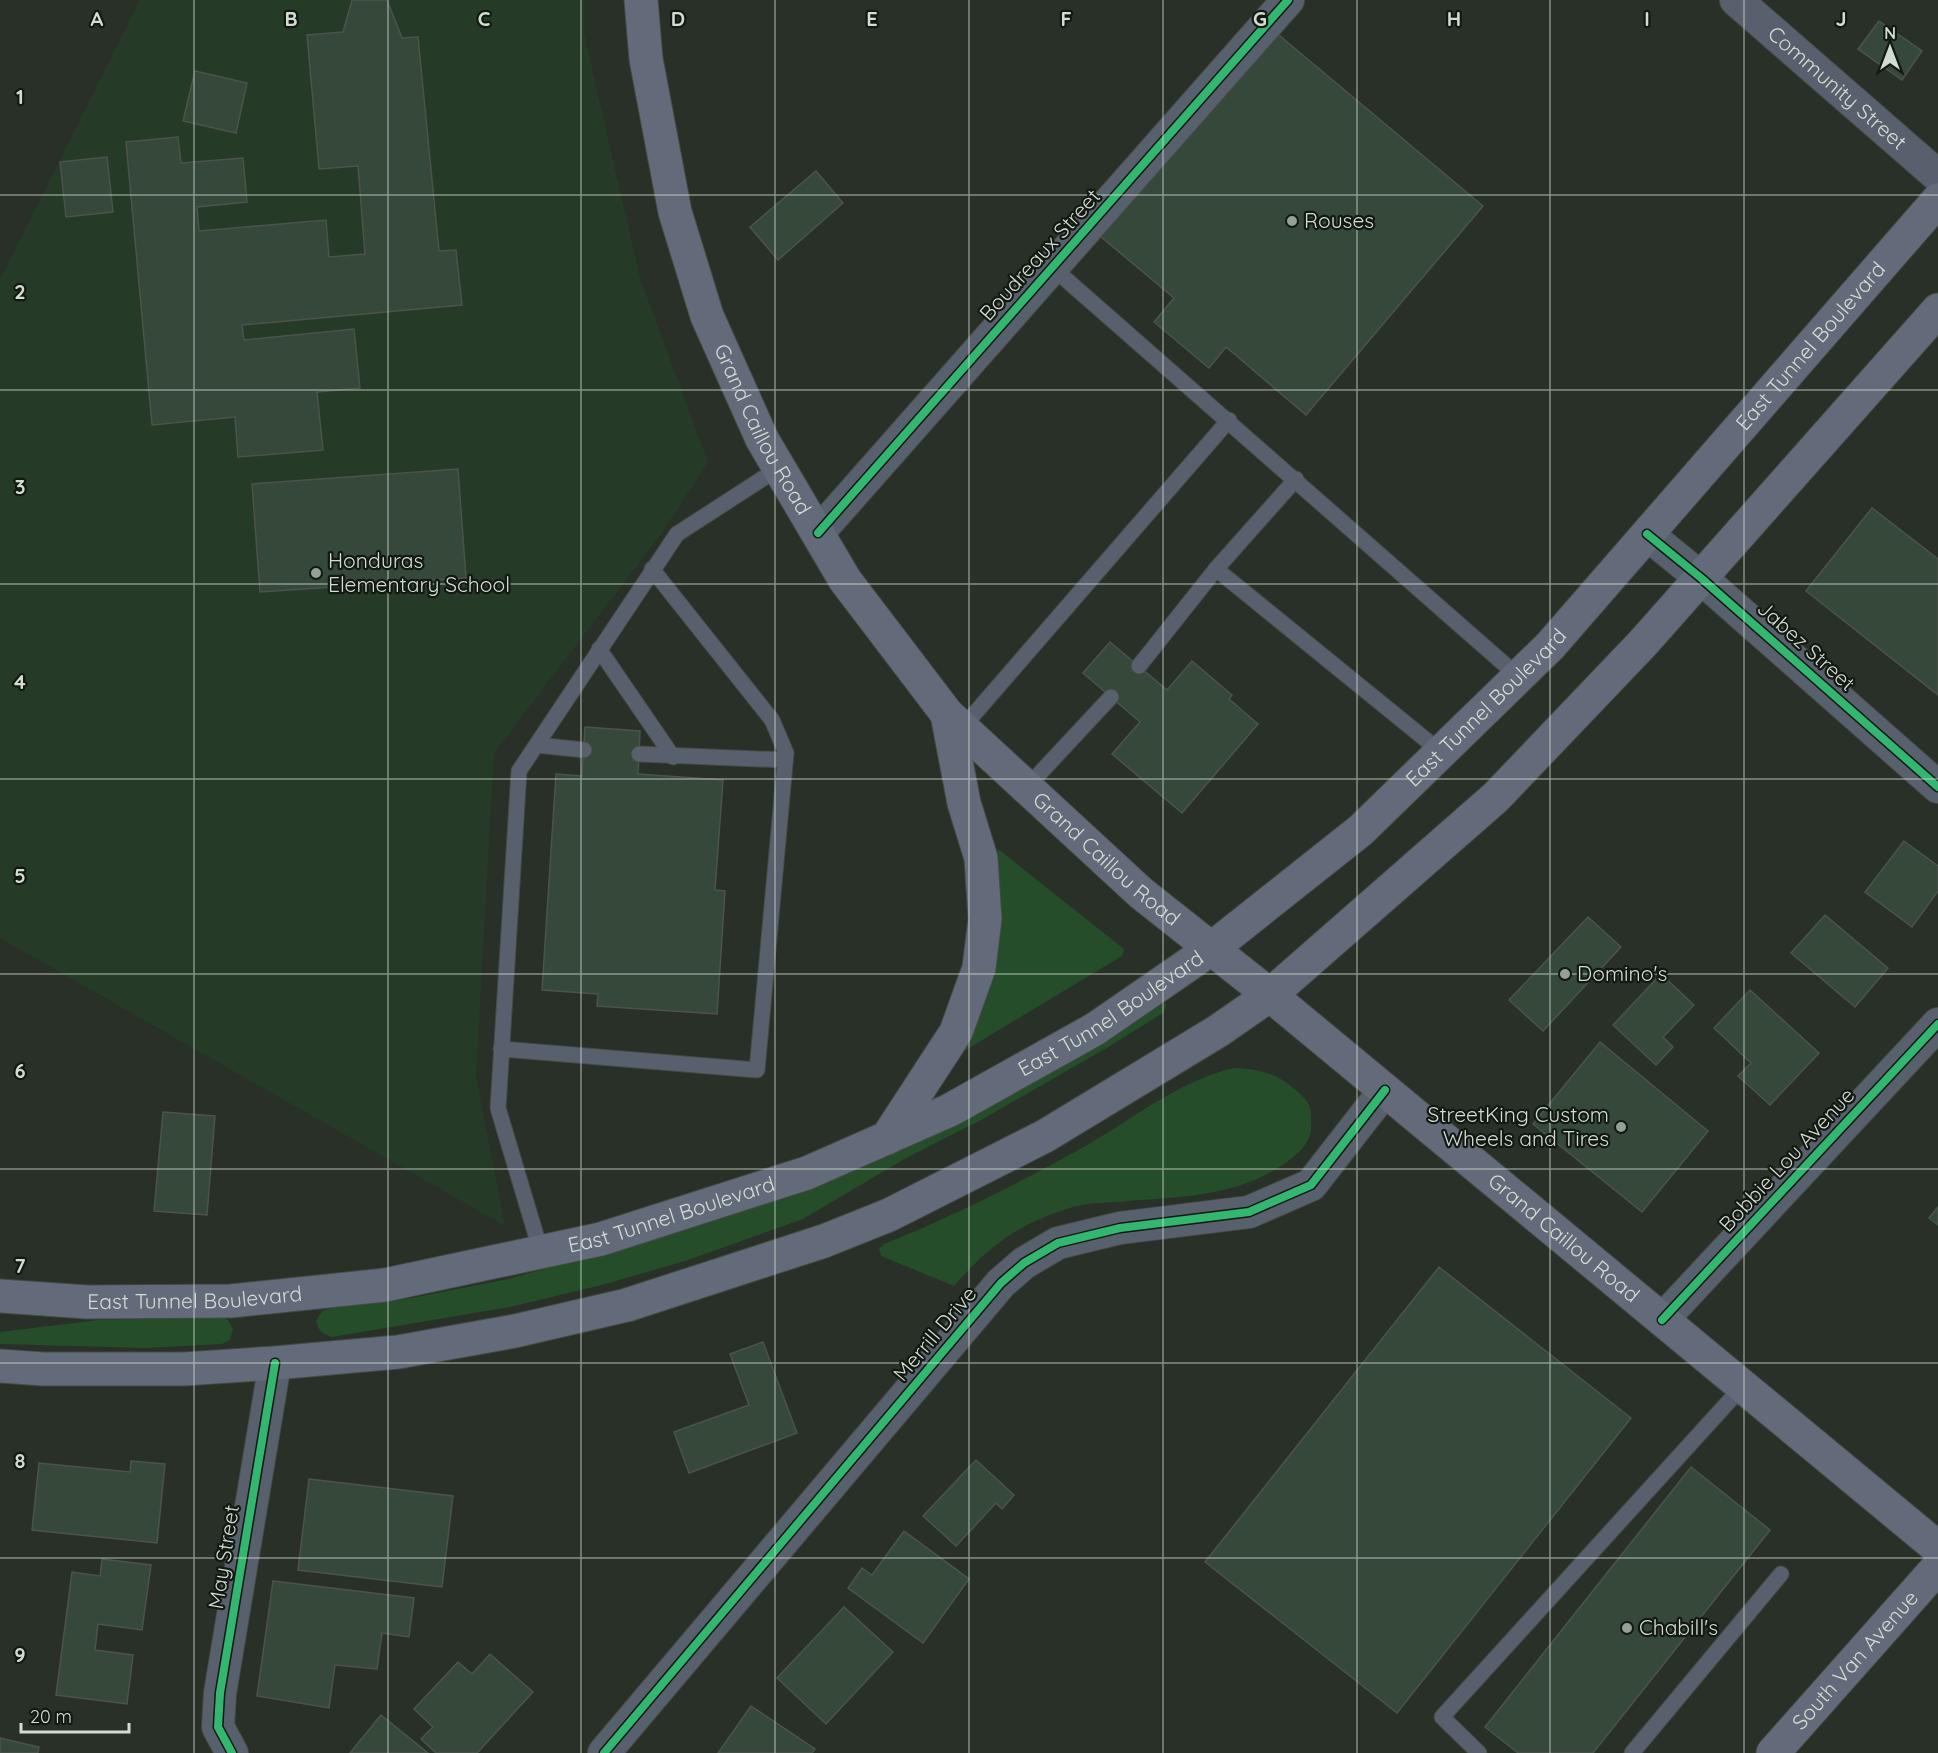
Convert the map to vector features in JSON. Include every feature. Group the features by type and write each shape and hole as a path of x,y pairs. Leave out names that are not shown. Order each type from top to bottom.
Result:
{"main road":[{"name":"Grand Caillou Road","path":"641,0 646,59 675,212 707,316 762,440 855,597 955,721 1141,893 1270,995 1938,1548"},
{"name":"East Tunnel Boulevard","path":"0,1296 87,1302 231,1301 385,1284 601,1239 807,1173 950,1110 1095,1029 1211,949 1361,830 1519,677 1550,646 1938,200"},
{"path":"0,1366 43,1369 184,1369 274,1363 398,1352 515,1331 627,1305 824,1242 889,1215 1045,1136 1218,1030 1270,995 1496,797 1701,578 1938,310"},
{"path":"887,1138 956,1032 979,968 985,919 981,858 964,803 955,721"},
{"name":"South Van Avenue","path":"1773,1753 1938,1567"}],"street":[{"name":"Boudreaux Street","path":"818,533 1288,0"},
{"name":"Community Street","path":"1736,0 1938,176"},
{"name":"Jabez Street","path":"1647,534 1701,578 1938,787"},
{"name":"Bobbie Lou Avenue","path":"1662,1320 1938,1024"},
{"name":"Merrill Drive","path":"604,1753 1001,1283 1024,1263 1058,1243 1120,1228 1249,1212 1311,1185 1385,1090"},
{"name":"May Street","path":"232,1753 218,1727 220,1693 274,1363"}],"lane":[{"path":"1053,268 1229,420 1519,677"},
{"path":"955,721 1229,420"},
{"path":"541,1252 498,1108 519,771 652,568 677,534 779,468"},
{"path":"1138,666 1216,569 1296,480"},
{"path":"501,1049 757,1070 786,753 772,720 652,568"},
{"path":"1216,569 1441,752"},
{"path":"599,649 673,757"},
{"path":"1027,787 1111,697"},
{"path":"537,745 584,750"},
{"path":"639,754 785,760"},
{"path":"1479,1753 1442,1717 1742,1387"},
{"path":"1632,1753 1781,1574"}],"shaded area":[{"name":"Honduras Elementary School","path":"140,0 584,0 584,33 640,278 708,462 664,530 494,753 476,1076 505,1226 0,938 0,279"}],"green space":[{"path":"998,849 1124,949 1122,956 964,1051 960,1047"},
{"path":"1160,1003 1167,1004 1163,1013 1110,1046 981,1120 908,1157 803,1219 685,1261 602,1285 510,1307 332,1337 321,1332 317,1324 316,1321 322,1311 331,1308 411,1298 508,1279 702,1225 803,1190"},
{"path":"1234,1068 1258,1070 1279,1078 1292,1087 1309,1105 1311,1129 1305,1145 1289,1161 1266,1175 1229,1189 1209,1193 1073,1207 1037,1220 1007,1237 981,1258 954,1286 881,1256 879,1249 884,1244 962,1210 1039,1171 1089,1144 1177,1090 1195,1081"},
{"path":"220,1317 228,1320 233,1329 230,1340 222,1344 145,1348 0,1344 0,1332 99,1320"}],"building":[{"path":"352,0 387,0 402,38 418,37 439,251 456,250 462,305 242,325 244,340 354,329 360,388 317,392 323,450 238,457 235,417 152,425 126,142 178,137 181,163 243,158 247,202 197,207 199,231 326,220 329,257 365,254 358,166 319,169 307,35 343,32"},
{"path":"1879,21 1922,51 1902,80 1858,49"},
{"name":"Rouses","path":"1274,31 1483,206 1306,415 1226,347 1209,368 1154,322 1174,298 1100,236"},
{"path":"195,71 247,83 236,133 183,121"},
{"path":"107,157 113,212 66,217 60,162"},
{"path":"816,171 843,203 778,260 750,227"},
{"path":"458,469 466,578 260,592 252,484"},
{"path":"1872,508 1938,559 1938,695 1806,591"},
{"path":"1110,642 1167,690 1192,661 1232,695 1229,699 1258,724 1182,813 1112,754 1140,722 1083,673"},
{"path":"585,727 640,731 638,774 723,780 715,890 725,891 717,1014 597,1006 598,994 542,990 556,774 582,776"},
{"path":"1904,841 1938,866 1938,891 1912,927 1865,892"},
{"path":"1825,915 1888,968 1855,1007 1791,953"},
{"name":"Domino's","path":"1588,917 1621,947 1543,1031 1509,1000"},
{"path":"1661,974 1694,1005 1663,1037 1673,1047 1656,1065 1613,1025"},
{"path":"1750,990 1819,1053 1770,1105 1738,1076 1751,1063 1714,1028"},
{"name":"StreetKing Custom Wheels and Tires","path":"1600,1042 1708,1131 1642,1212 1533,1124"},
{"path":"163,1112 215,1116 207,1215 154,1211"},
{"path":"1938,1207 1938,1225 1929,1218"},
{"path":"1439,1267 1631,1418 1397,1713 1205,1562"},
{"path":"763,1342 797,1433 689,1473 674,1432 749,1405 730,1354"},
{"path":"976,1460 1014,1495 1002,1509 996,1503 956,1546 923,1516"},
{"path":"131,1461 165,1464 157,1543 32,1530 39,1463 130,1472"},
{"name":"Chabill's","path":"1691,1467 1770,1530 1593,1753 1518,1753 1485,1727"},
{"path":"309,1479 453,1496 442,1587 298,1570"},
{"path":"904,1531 969,1579 923,1643 848,1588 862,1568 872,1575"},
{"path":"102,1559 151,1565 142,1630 98,1624 95,1650 133,1655 127,1704 56,1695 72,1572 100,1576"},
{"path":"273,1581 414,1598 409,1637 382,1633 377,1669 335,1665 329,1708 257,1696"},
{"path":"844,1607 893,1652 826,1724 777,1678"},
{"path":"490,1654 533,1692 477,1753 436,1753 421,1739 433,1727 414,1709 458,1662 472,1674"},
{"path":"751,1706 815,1749 812,1753 718,1753"},
{"path":"381,1715 428,1753 350,1753"},
{"path":"0,1738 39,1747 38,1753 0,1753"}],"cycle path":[{"path":"818,533 1288,0"},
{"path":"1647,534 1701,578 1938,787"},
{"path":"1662,1320 1938,1024"},
{"path":"604,1753 1001,1283 1024,1263 1058,1243 1120,1228 1249,1212 1311,1185 1385,1090"},
{"path":"232,1753 218,1727 220,1693 275,1363"}],"place":[{"name":"Rouses","path":"1292,221"},
{"name":"Honduras Elementary School","path":"316,573"},
{"name":"Domino's","path":"1565,974"},
{"name":"StreetKing Custom Wheels and Tires","path":"1621,1127"},
{"name":"Chabill's","path":"1627,1628"}]}
